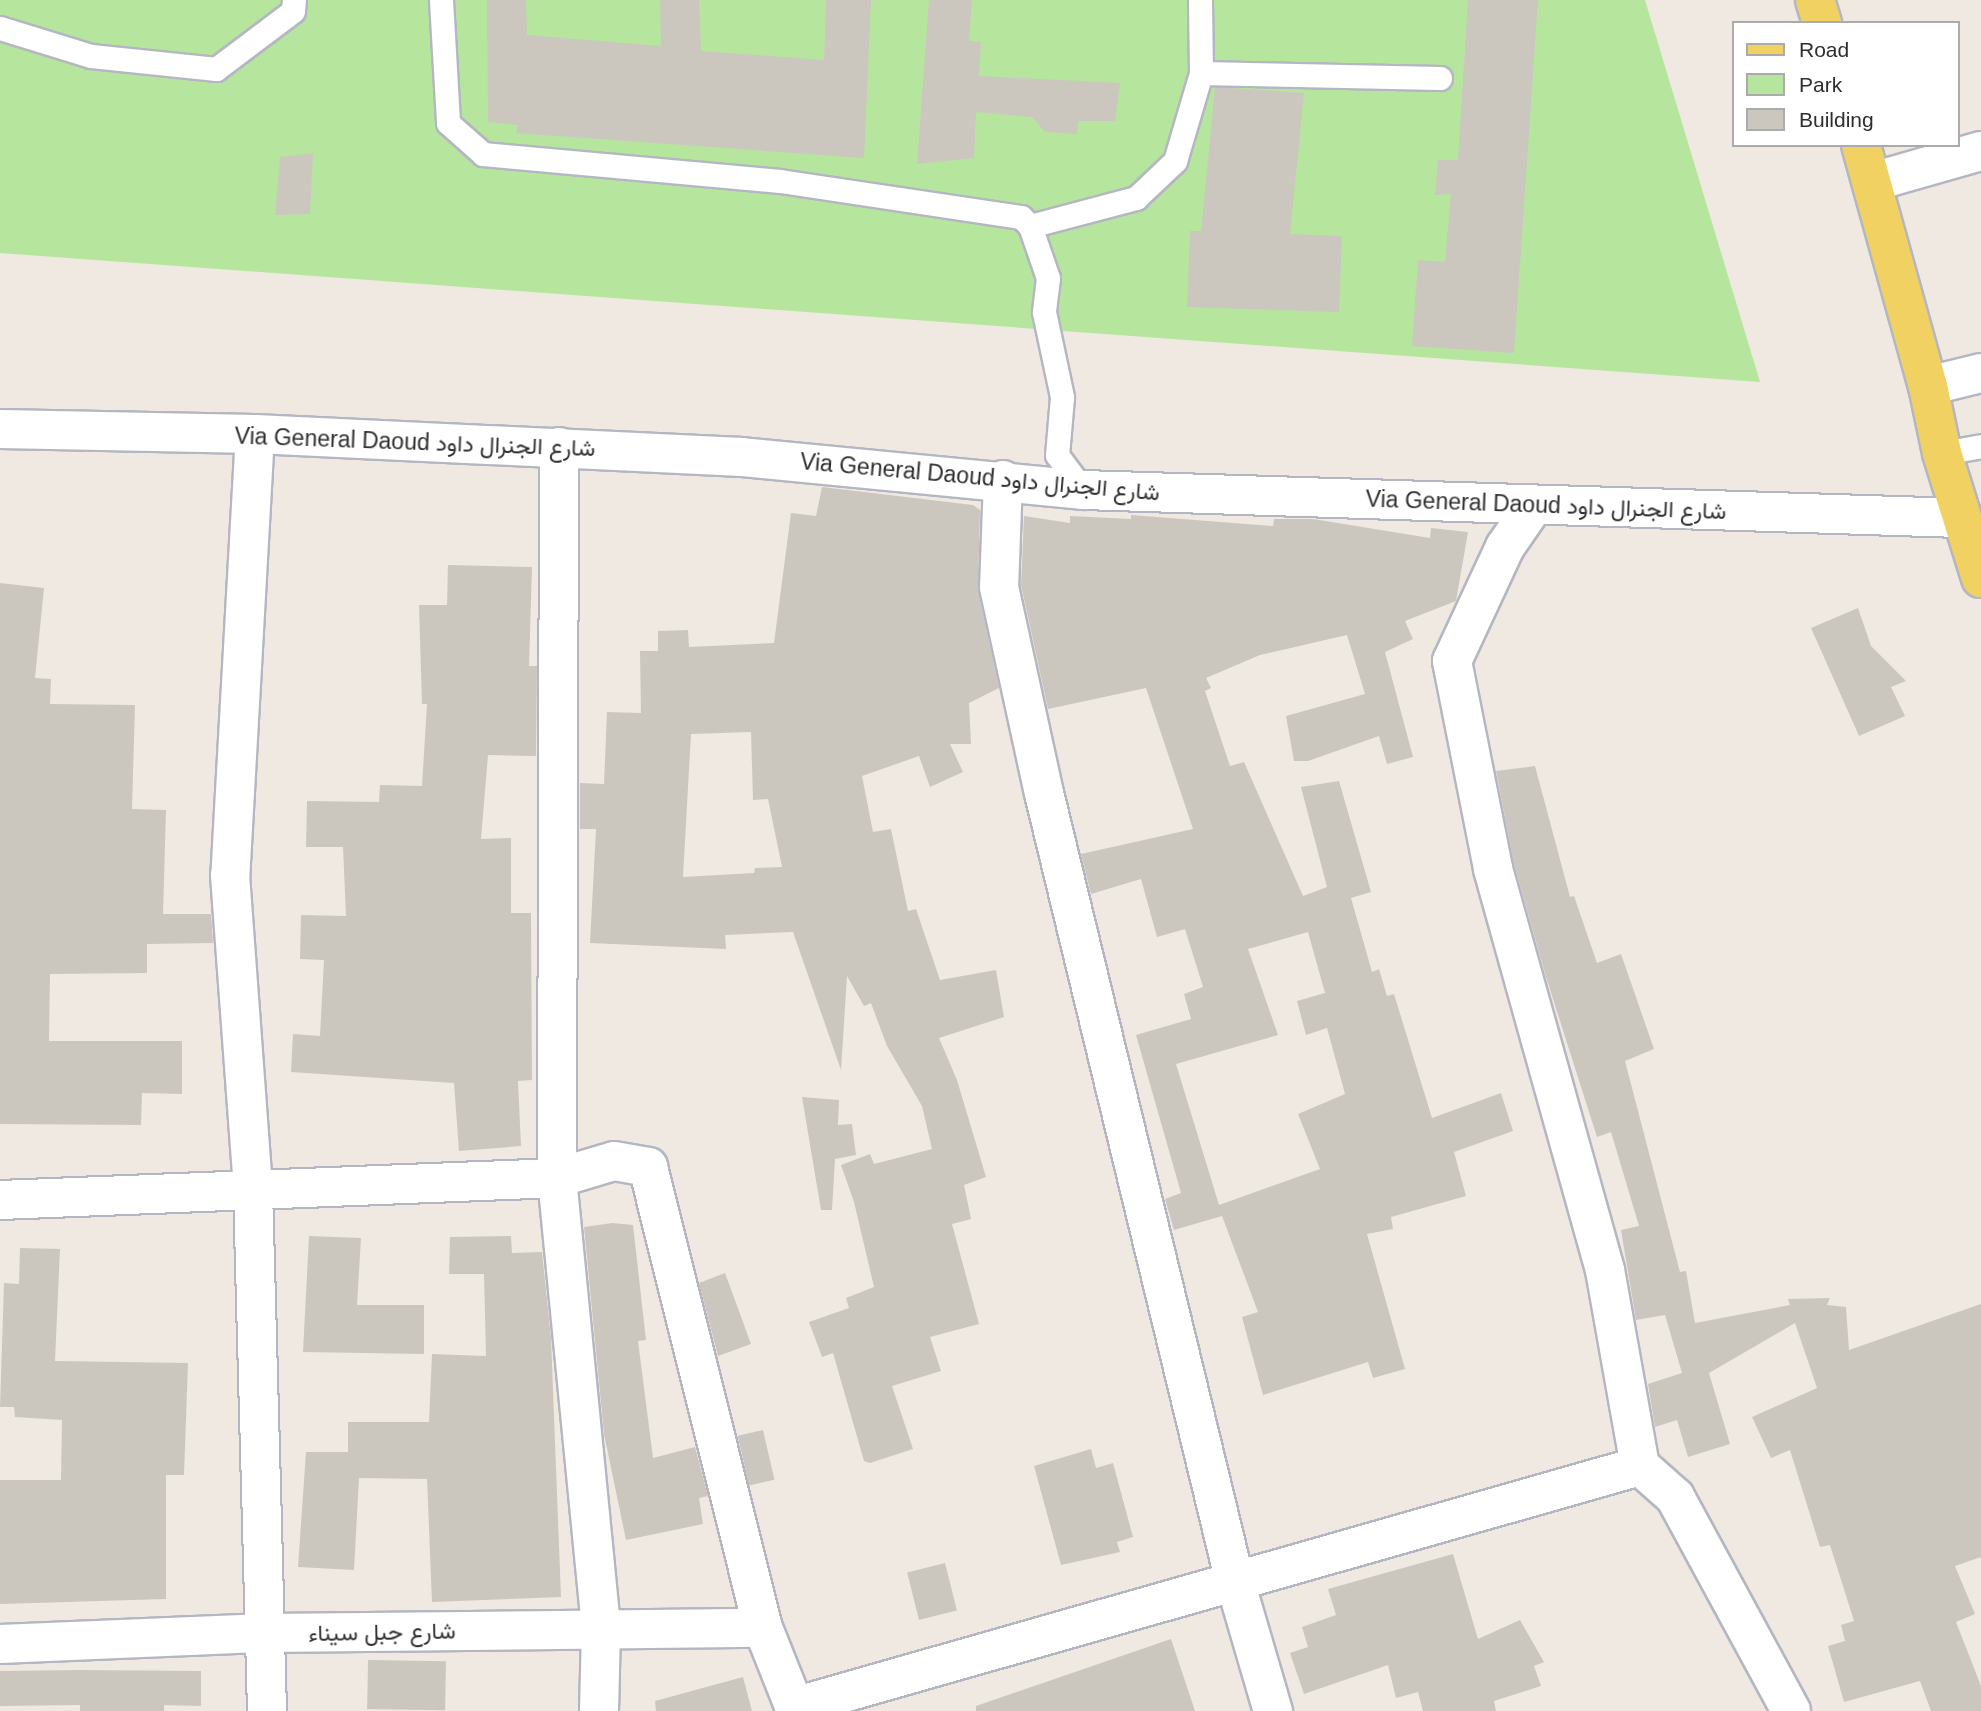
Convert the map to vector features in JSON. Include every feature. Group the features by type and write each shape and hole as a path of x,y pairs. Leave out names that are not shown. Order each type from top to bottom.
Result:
{"main road":[{"path":"1815,0 1821,21"},
{"path":"1862,147 1928,386 1942,453 1971,517 1981,578"}],"street":[{"path":"1872,182 1981,151"},
{"path":"1928,386 1981,373"},
{"name":"Via General Daoud شارع الجنرال داود","path":"0,429 255,434 741,457 1003,480 1083,490 1971,517"},
{"path":"255,434 230,875 253,1190 267,1711"},
{"path":"559,447 556,1178 601,1629 599,1711"},
{"path":"1003,480 999,587 1044,793 1234,1578 1273,1711"},
{"path":"1534,505 1505,547 1452,661 1493,869 1605,1270 1640,1466 1675,1497 1791,1711"},
{"path":"0,1200 556,1178 614,1161 648,1167 763,1628 795,1709 1234,1578 1640,1466"},
{"name":"شارع جبل سيناء","path":"0,1644 266,1633 763,1628"}],"lane":[{"path":"0,28 91,56 216,69 293,11 294,0"},
{"path":"441,0 448,123 483,154 780,180 1021,217 1030,226 1048,278 1044,312 1062,397 1057,455 1083,490"},
{"path":"1030,226 1136,198 1175,161 1201,73 1200,0"},
{"path":"1201,73 1440,78"},
{"path":"1942,453 1981,446"}],"green space":[{"path":"0,0 1645,0 1760,382 0,253"}],"building":[{"path":"487,0 526,0 527,35 661,46 660,0 699,0 701,51 824,60 826,0 871,0 864,158 516,133 518,125 488,122"},
{"path":"929,0 972,0 969,41 981,42 979,76 1120,83 1115,121 1078,121 1077,134 1045,132 1032,117 976,112 974,158 917,164"},
{"path":"1468,0 1538,0 1514,353 1412,346 1418,260 1445,262 1451,194 1435,195 1438,160 1458,160"},
{"path":"1215,87 1304,93 1290,234 1342,236 1339,312 1187,307 1190,231 1201,231"},
{"path":"313,153 310,214 275,215 280,157"},
{"path":"822,487 973,505 980,510 978,591 999,688 969,703 971,744 950,744 963,772 930,787 919,756 862,776 873,832 891,829 908,911 916,909 940,980 996,970 1004,1017 939,1038 957,1080 986,1177 964,1185 971,1219 952,1224 979,1324 930,1337 941,1371 892,1386 913,1449 870,1463 864,1461 833,1353 822,1357 809,1322 849,1308 846,1298 874,1287 854,1202 841,1165 870,1154 874,1164 932,1149 922,1106 887,1046 871,1003 864,1006 847,976 841,1070 793,932 725,935 726,949 590,943 596,829 580,829 580,783 604,784 607,712 641,713 640,651 658,651 658,631 688,630 689,647 774,643 791,513 816,516","holes":["751,732 753,800 768,799 782,867 755,868 754,873 683,877 691,734"]},
{"path":"1131,515 1273,526 1274,519 1313,519 1430,538 1431,528 1468,532 1456,601 1405,621 1413,639 1385,652 1413,757 1387,764 1379,736 1308,761 1294,761 1286,716 1365,694 1347,635 1260,655 1206,678 1211,688 1205,691 1230,766 1244,762 1303,896 1327,887 1301,787 1339,781 1371,892 1351,898 1372,972 1379,969 1387,996 1394,994 1432,1118 1501,1093 1513,1131 1454,1152 1466,1196 1391,1217 1393,1229 1367,1234 1405,1369 1373,1378 1368,1362 1263,1395 1242,1317 1258,1312 1222,1216 1174,1230 1165,1199 1181,1193 1136,1035 1191,1019 1184,994 1203,987 1185,929 1157,937 1141,879 1091,894 1081,854 1193,829 1146,688 1048,709 1021,585 1024,516 1070,523 1070,516 1131,519","holes":["1308,932 1325,993 1297,1001 1306,1035 1327,1028 1345,1094 1298,1114 1320,1169 1219,1205 1176,1064 1278,1035 1248,949"]},
{"path":"448,565 532,567 529,666 537,666 536,756 488,755 481,839 511,838 511,913 531,913 532,1080 518,1081 521,1146 459,1151 454,1083 291,1072 293,1034 320,1036 324,960 300,959 301,915 346,916 343,847 306,847 307,801 379,802 380,785 422,786 427,704 422,704 419,605 447,605"},
{"path":"0,583 44,588 35,678 51,679 50,704 135,705 132,809 166,810 163,914 211,914 213,943 147,944 147,973 50,974 49,1041 182,1041 182,1094 142,1093 141,1125 0,1124"},
{"path":"1858,608 1871,646 1906,681 1891,687 1905,716 1859,736 1811,628"},
{"path":"1535,766 1570,897 1574,896 1597,963 1621,954 1654,1049 1625,1061 1680,1272 1686,1271 1695,1323 1790,1305 1788,1299 1830,1298 1827,1305 1846,1307 1849,1350 1981,1304 1981,1557 1955,1566 1975,1614 1956,1622 1981,1686 1981,1711 1931,1711 1920,1681 1844,1702 1828,1646 1845,1641 1841,1625 1854,1621 1830,1545 1820,1547 1790,1450 1771,1458 1752,1417 1817,1388 1795,1323 1709,1373 1730,1444 1688,1457 1677,1420 1655,1427 1648,1384 1682,1373 1665,1315 1636,1320 1621,1230 1639,1226 1611,1132 1597,1137 1546,977 1514,864 1496,771"},
{"path":"802,1097 839,1100 838,1125 852,1124 856,1155 835,1159 832,1210 821,1210"},
{"path":"612,1223 633,1225 646,1340 638,1341 653,1458 695,1447 708,1496 699,1498 703,1524 626,1540 604,1434 584,1227"},
{"path":"309,1236 361,1238 357,1305 424,1305 424,1354 303,1352"},
{"path":"511,1236 512,1253 542,1252 551,1338 561,1597 432,1602 427,1479 359,1478 354,1570 298,1567 306,1452 348,1452 348,1422 429,1422 432,1354 486,1356 484,1274 449,1274 450,1237"},
{"path":"20,1248 60,1249 55,1361 188,1363 184,1475 166,1475 166,1599 0,1604 0,1480 61,1480 62,1420 15,1417 14,1407 0,1407 4,1283 19,1284"},
{"path":"725,1273 751,1344 718,1356 699,1283"},
{"path":"763,1430 774,1480 749,1486 738,1436"},
{"path":"1091,1449 1096,1468 1113,1463 1133,1537 1117,1542 1120,1552 1061,1565 1034,1466"},
{"path":"1453,1554 1478,1639 1520,1620 1544,1662 1534,1666 1541,1686 1494,1701 1496,1711 1423,1711 1418,1692 1396,1698 1388,1665 1304,1694 1290,1653 1308,1647 1302,1627 1336,1615 1328,1589"},
{"path":"945,1563 957,1611 919,1620 907,1572"},
{"path":"1171,1639 1195,1711 976,1711 976,1706"},
{"path":"368,1660 446,1661 445,1710 367,1709"},
{"path":"0,1671 201,1671 201,1706 164,1705 164,1711 80,1711 80,1705 0,1706"},
{"path":"743,1677 752,1711 656,1711 655,1701"}]}
